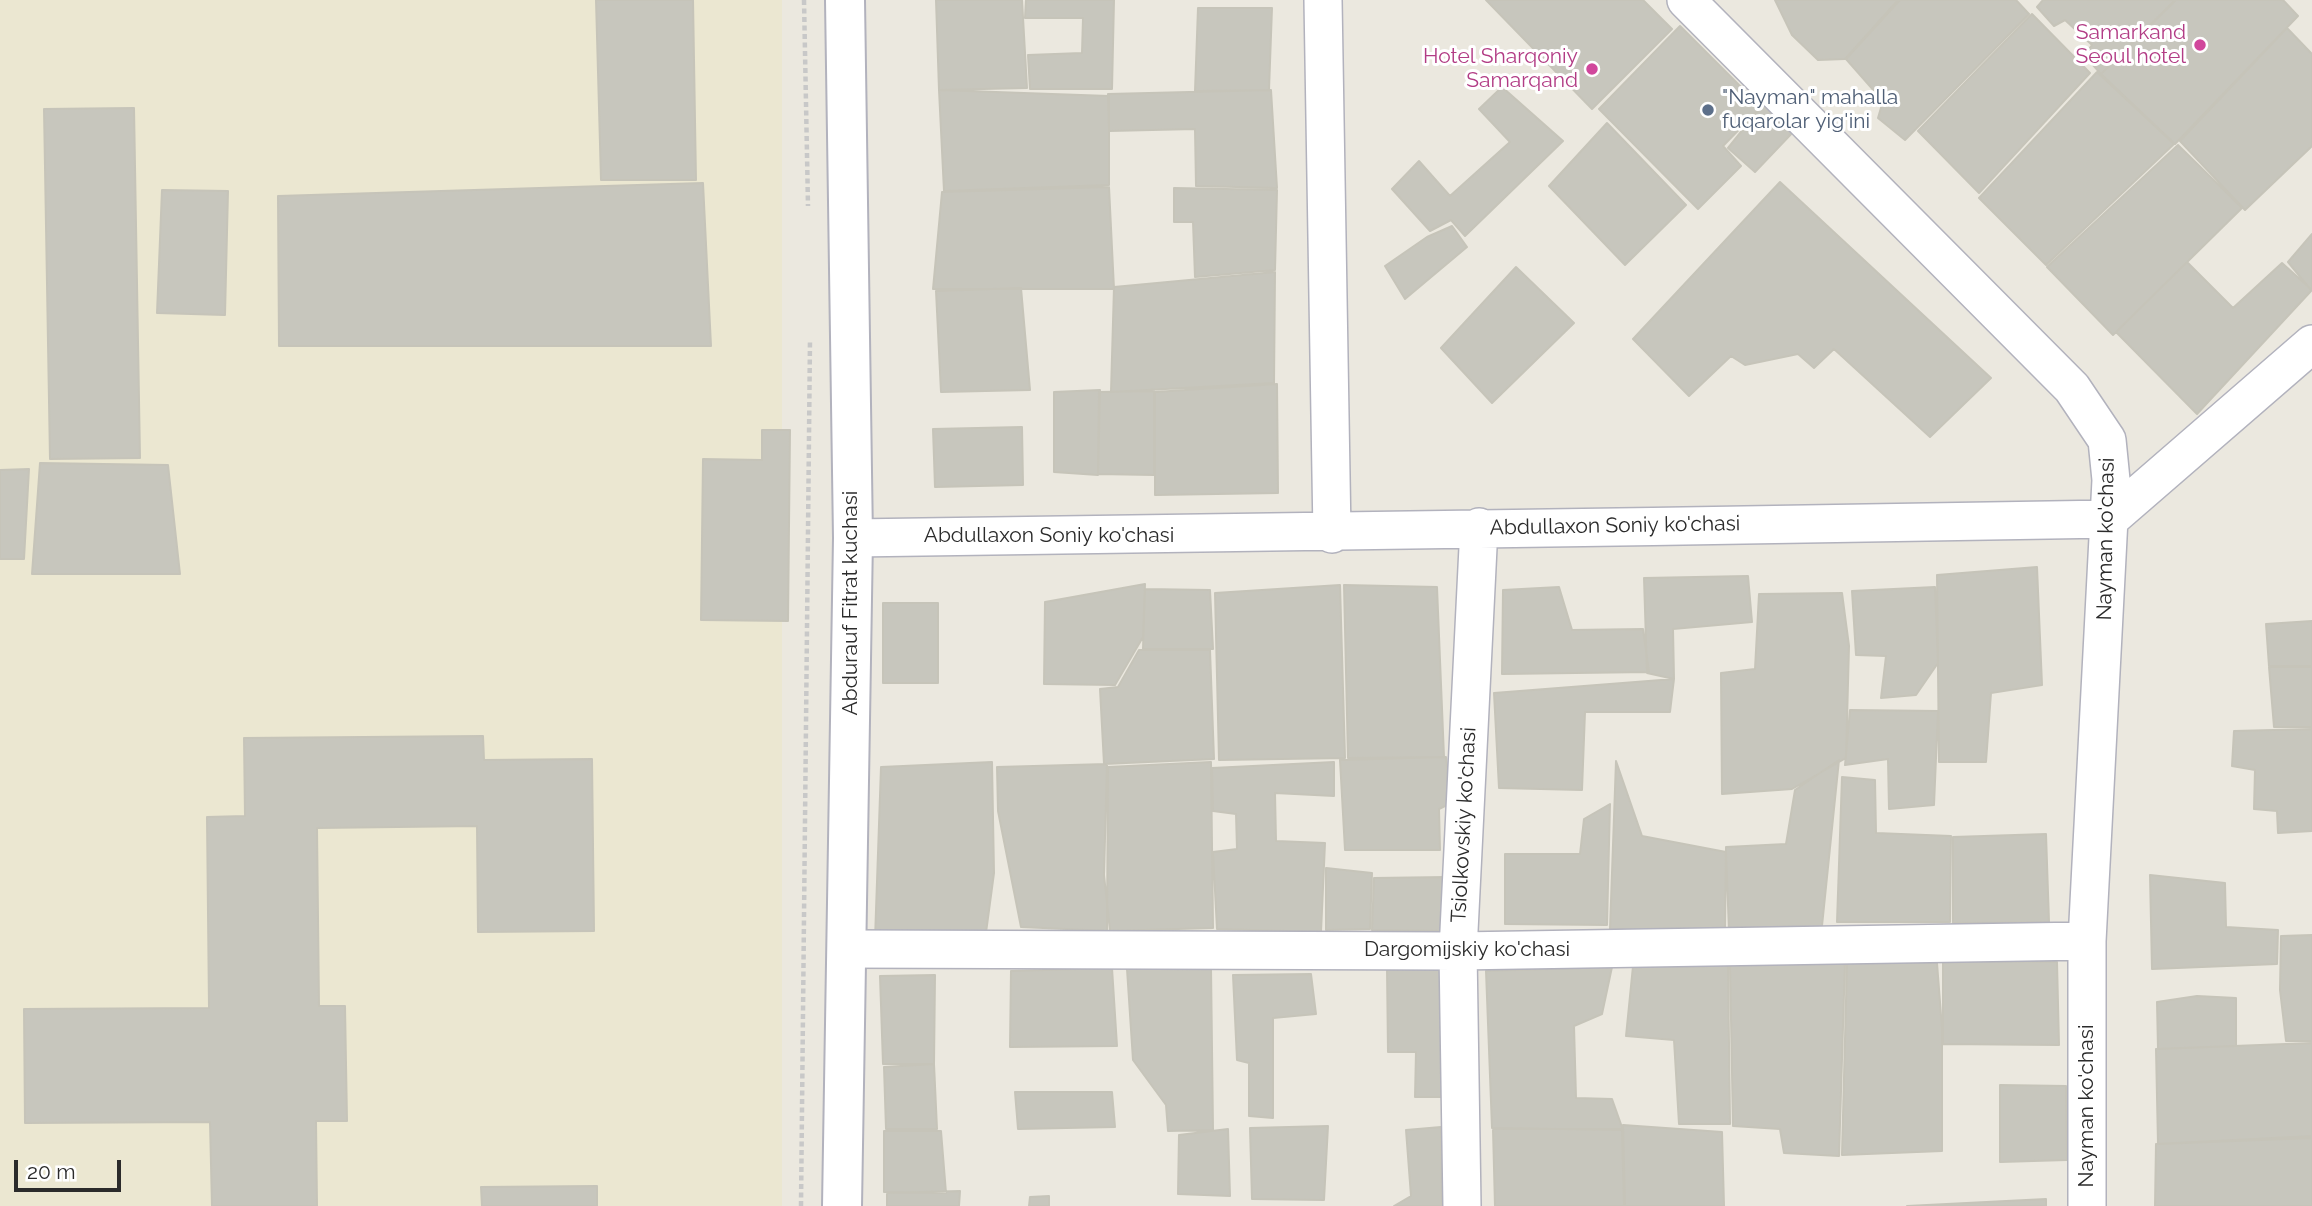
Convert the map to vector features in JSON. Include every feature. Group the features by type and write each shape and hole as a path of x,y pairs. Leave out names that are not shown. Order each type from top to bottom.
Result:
{"street":[{"name":"Abdurauf Fitrat kuchasi","path":"842,1206 853,538 845,0"},
{"path":"1323,0 1332,534"},
{"name":"Nayman ko'chasi","path":"1686,0 2072,388 2107,440 2112,480 2087,941 2087,1206"},
{"path":"2110,519 2312,344"},
{"name":"Abdullaxon Soniy ko'chasi","path":"853,538 1332,534 1479,527 2110,519"},
{"name":"Tsiolkovskiy ko'chasi","path":"1462,1206 1458,951 1479,527"},
{"name":"Dargomijskiy ko'chasi","path":"847,949 1458,951 2087,941"}],"path":[{"path":"804,0 808,209"},
{"path":"801,1206 810,335"}],"shaded area":[{"path":"0,0 782,0 782,1206 0,1206"}],"building":[{"path":"596,0 693,0 696,180 601,180"},
{"path":"936,0 1022,0 1027,88 939,90"},
{"path":"1026,0 1114,0 1112,89 1030,89 1028,55 1082,53 1083,18 1025,18"},
{"name":"Hotel Sharqoniy Samarqand","path":"1486,0 1643,0 1672,29 1592,109"},
{"path":"1775,0 1898,0 1845,59 1818,60 1792,35"},
{"path":"1900,0 2016,0 2029,14 1905,140 1878,118 1883,101 1846,59"},
{"path":"2043,0 2175,0 2101,74 2084,55 2092,45 2065,20 2054,26 2037,7"},
{"name":"Samarkand Seoul hotel","path":"2176,0 2283,0 2298,16 2175,144 2101,74"},
{"path":"1198,8 1272,8 1269,90 1195,91"},
{"path":"2032,14 2090,73 1979,193 1918,131"},
{"path":"1680,26 1761,107 1723,146 1741,166 1698,209 1599,109"},
{"path":"2287,28 2312,54 2312,146 2245,210 2180,141"},
{"path":"2097,72 2174,144 2046,265 1979,198"},
{"path":"1502,87 1563,141 1465,236 1451,220 1430,231 1392,189 1419,161 1450,196 1510,142 1479,109"},
{"path":"939,90 1109,96 1109,185 944,191"},
{"path":"1271,90 1277,188 1196,186 1195,129 1109,131 1108,94"},
{"path":"1769,104 1795,130 1755,172 1728,148 1761,107"},
{"path":"134,108 140,458 50,459 44,109"},
{"path":"1607,123 1686,205 1625,265 1549,186"},
{"path":"2178,145 2242,208 2113,335 2047,267"},
{"path":"1780,182 1991,378 1930,437 1834,349 1814,368 1798,354 1745,365 1731,356 1689,396 1633,339"},
{"path":"703,183 711,346 279,346 278,196"},
{"path":"1109,187 1114,289 933,289 942,192"},
{"path":"1174,188 1277,190 1275,270 1195,277 1193,222 1174,222"},
{"path":"162,190 228,191 225,315 157,313"},
{"path":"1452,226 1467,247 1405,299 1385,266 1427,237"},
{"path":"2312,234 2312,289 2311,290 2288,262"},
{"path":"2187,262 2233,308 2282,263 2312,290 2197,414 2116,332"},
{"path":"1516,267 1574,323 1492,403 1441,348"},
{"path":"1275,272 1274,383 1111,392 1114,287"},
{"path":"1021,288 1030,390 941,392 936,291"},
{"path":"1277,384 1278,493 1155,495 1155,392"},
{"path":"1100,390 1098,475 1054,472 1054,392"},
{"path":"1154,391 1154,475 1098,474 1099,392"},
{"path":"1022,427 1023,485 935,487 933,429"},
{"path":"762,430 790,430 788,621 701,620 703,459 762,460"},
{"path":"40,463 168,465 180,574 32,574"},
{"path":"29,469 24,559 0,559 0,470"},
{"path":"2037,567 2042,685 1991,693 1986,762 1939,762 1937,575"},
{"path":"1748,576 1752,622 1673,629 1674,679 1647,673 1644,578"},
{"path":"1145,584 1143,637 1115,685 1044,684 1045,602"},
{"path":"1340,585 1345,758 1219,760 1215,593"},
{"path":"1344,585 1437,587 1444,757 1348,758"},
{"path":"1559,587 1572,630 1643,629 1649,672 1502,674 1503,590"},
{"path":"1935,587 1938,663 1916,695 1881,698 1886,656 1856,655 1852,591"},
{"path":"1145,589 1210,590 1213,649 1143,649"},
{"path":"1842,593 1849,646 1846,758 1792,789 1722,794 1721,673 1755,669 1759,594"},
{"path":"883,603 938,603 938,683 883,683"},
{"path":"2312,621 2312,666 2269,666 2266,624"},
{"path":"1139,650 1210,650 1214,759 1104,764 1100,689 1118,687"},
{"path":"2269,667 2312,667 2312,727 2274,727"},
{"path":"1674,679 1670,712 1585,712 1582,790 1499,788 1494,693"},
{"path":"1850,710 1938,711 1934,805 1889,809 1888,759 1845,765"},
{"path":"2312,729 2312,831 2278,833 2277,811 2254,809 2255,770 2232,766 2234,731"},
{"path":"483,736 484,760 592,759 594,931 478,932 477,826 317,828 319,1006 345,1006 347,1121 316,1121 317,1206 212,1206 210,1122 25,1123 24,1009 209,1008 207,817 245,816 244,738"},
{"path":"1446,757 1451,803 1439,809 1440,850 1345,850 1340,760"},
{"path":"1839,760 1822,926 1725,928 1726,847 1786,844 1795,790"},
{"path":"1616,761 1642,836 1726,852 1729,931 1610,929"},
{"path":"992,762 994,873 985,940 875,939 881,767"},
{"path":"1211,762 1213,928 1107,931 1108,767"},
{"path":"1334,762 1334,796 1275,793 1276,841 1325,843 1321,932 1217,929 1213,852 1237,849 1236,814 1213,811 1212,768"},
{"path":"1107,764 1104,875 1110,931 1021,927 998,811 997,767"},
{"path":"1842,777 1875,780 1876,833 1951,836 1950,922 1837,922"},
{"path":"1610,804 1607,925 1505,924 1505,854 1580,854 1584,819"},
{"path":"2046,834 2049,922 1953,923 1953,837"},
{"path":"1326,868 1372,873 1370,929 1326,930"},
{"path":"2150,875 2225,883 2226,927 2278,930 2277,964 2152,969"},
{"path":"1447,877 1445,931 1372,930 1374,878"},
{"path":"2312,935 2312,1041 2286,1041 2280,990 2281,936"},
{"path":"1943,961 2057,962 2059,1045 1943,1044"},
{"path":"1845,962 1839,1156 1784,1153 1780,1129 1733,1126 1730,965"},
{"path":"1847,962 1937,963 1942,1028 1942,1151 1842,1155"},
{"path":"1728,964 1730,1124 1679,1124 1674,1040 1626,1036 1633,966"},
{"path":"1211,967 1213,1130 1168,1131 1166,1105 1133,1060 1127,969"},
{"path":"1612,967 1602,1014 1574,1026 1576,1098 1612,1099 1623,1130 1492,1128 1486,971"},
{"path":"1112,968 1117,1046 1010,1047 1011,971"},
{"path":"1387,968 1443,968 1442,1097 1415,1097 1416,1052 1388,1052"},
{"path":"1311,974 1316,1014 1273,1018 1273,1118 1249,1116 1249,1063 1237,1060 1233,975"},
{"path":"935,975 934,1064 883,1064 880,976"},
{"path":"2197,996 2236,998 2236,1046 2158,1049 2157,1002"},
{"path":"2312,1043 2312,1138 2158,1144 2156,1049"},
{"path":"934,1064 937,1129 886,1129 884,1067"},
{"path":"2000,1085 2066,1086 2067,1160 2000,1162"},
{"path":"1015,1092 1112,1092 1115,1127 1018,1129"},
{"path":"1623,1125 1722,1132 1724,1206 1625,1206"},
{"path":"1328,1126 1324,1200 1252,1199 1250,1128"},
{"path":"1441,1127 1442,1206 1394,1206 1411,1196 1406,1130"},
{"path":"1228,1129 1230,1196 1178,1194 1179,1135"},
{"path":"1493,1129 1622,1129 1624,1206 1495,1206"},
{"path":"884,1131 941,1131 946,1193 884,1192"},
{"path":"2312,1136 2312,1206 2155,1206 2156,1144"},
{"path":"597,1186 597,1206 482,1206 481,1187"},
{"path":"960,1191 959,1206 887,1206 887,1193"},
{"path":"1049,1196 1049,1206 1029,1206 1030,1197"},
{"path":"2046,1199 2046,1206 1907,1206"}],"place":[{"name":"Samarkand Seoul hotel","path":"2200,45"},
{"name":"Hotel Sharqoniy Samarqand","path":"1592,69"},
{"name":"\"Nayman\" mahalla fuqarolar yig'ini","path":"1708,110"}]}
